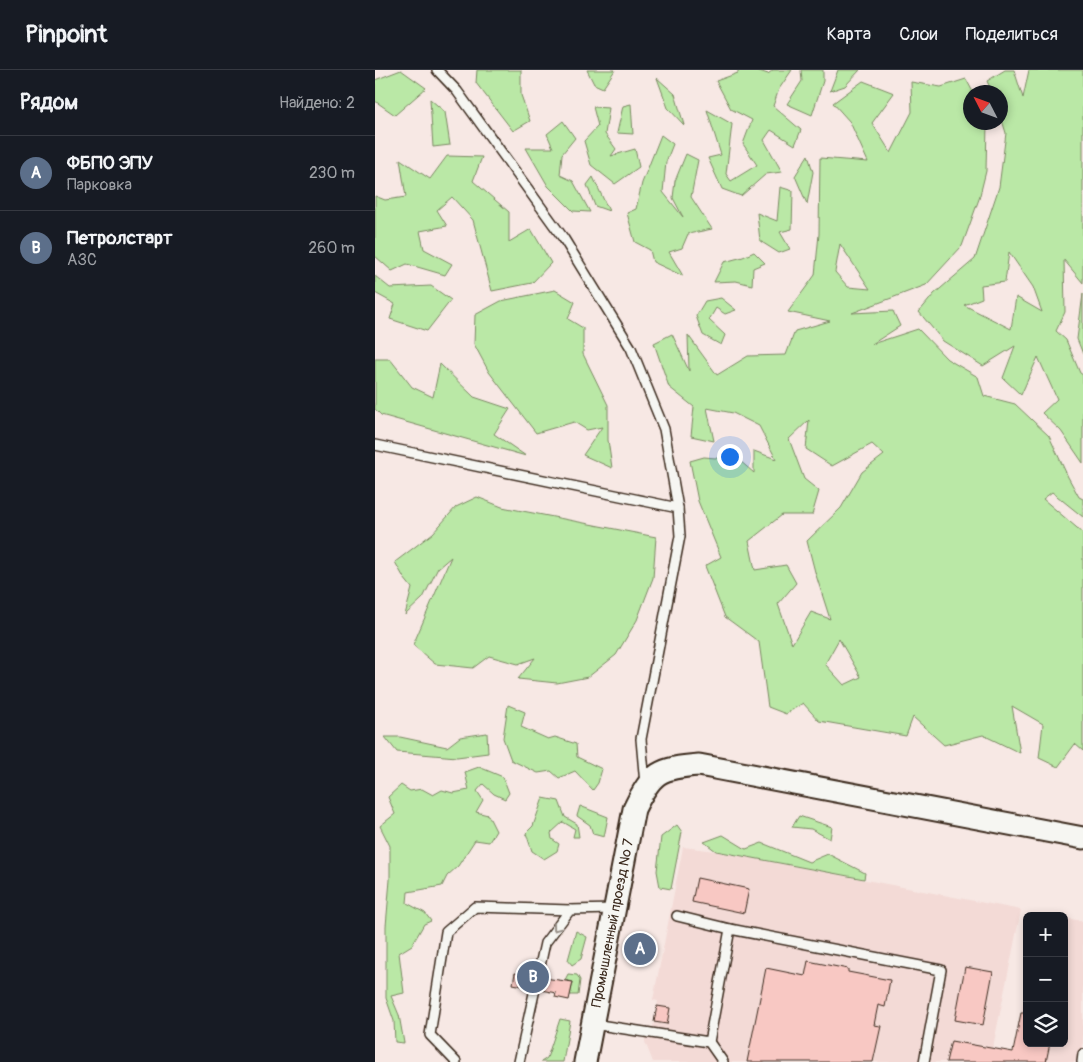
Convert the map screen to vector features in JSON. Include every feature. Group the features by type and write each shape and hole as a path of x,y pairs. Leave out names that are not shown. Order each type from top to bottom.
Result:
{"street":[{"path":"645,787 658,774 675,767 699,765 1083,838"},
{"name":"Промышленный проезд № 7","path":"585,1062 634,808 645,787"}],"lane":[{"path":"437,70 457,91 565,239 631,348 664,428 678,508 680,536 641,739 645,787"},
{"path":"375,445 678,508"},
{"path":"456,1062 430,1035 445,932 475,906 570,910 614,908"},
{"path":"519,1062 545,943 570,910"},
{"path":"677,916 730,929 941,970 924,1062"},
{"path":"723,1062 709,1042 730,929"},
{"path":"593,1024 709,1042"},
{"path":"1081,1062 1083,1054"}],"shaded area":[{"path":"683,847 716,851 1021,910 990,1062 653,1062 645,1042 646,1032 647,1026 653,1027 658,1001 653,1000"},
{"path":"1068,919 1083,921 1083,1062 1012,1062 1023,1004 1023,1047 1068,1047"}],"green space":[{"path":"401,70 426,88 395,115 375,101 375,80"},
{"path":"477,70 521,70 521,95 530,121 513,131 476,83"},
{"path":"587,70 615,70 603,88 594,84"},
{"path":"738,70 756,70 768,74 773,70 792,70 779,89 773,106 801,130 795,145 771,130 764,140 782,172 766,174 741,196 722,189 708,158 721,155 707,110 732,124 726,174 731,181 757,165 743,144 752,120 731,109 716,81 738,73"},
{"path":"801,70 823,70 823,81 812,115 787,104 802,81"},
{"path":"838,70 860,70 845,86 830,91"},
{"path":"1005,70 1014,70 1023,98 1029,70 1083,70 1083,283 1064,260 1065,312 1056,331 1066,340 1080,373 1083,375 1083,463 1061,431 1042,413 1057,399 1038,357 1021,395 1003,378 1015,346 983,366 943,341 919,312 934,294 975,259 999,187 1005,130 1008,130 1008,85 989,85 987,81","holes":["1009,252 1033,287 1042,312 1016,297 1011,329 964,305 982,298 981,285 1005,282"]},
{"path":"657,78 675,94 684,125 668,108"},
{"path":"966,79 969,85 963,85 963,130 987,130 986,171 979,199 962,246 926,285 852,313 893,311 900,326 872,344 918,329 947,359 978,377 984,396 1015,404 1049,436 1068,477 1079,497 1083,499 1083,517 1052,492 1043,499 1083,533 1083,751 1075,744 1058,767 1039,758 1043,724 1012,706 1020,753 983,735 944,745 913,717 906,736 819,721 803,703 786,714 768,707 759,642 725,617 705,566 721,557 698,501 690,461 704,457 739,460 754,473 754,451 776,459 759,426 733,413 707,408 714,441 691,436 694,407 669,387 654,343 672,334 689,371 688,335 717,375 748,356 786,355 795,331 830,321 788,312 815,275 819,234 820,158 868,162 850,122 833,103 863,81 894,93 872,123 891,153 912,112 911,82 941,87","holes":["840,244 870,289 848,287 835,272","809,420 806,449 832,466 872,444 884,455 862,472 841,508 807,541 830,619 811,612 792,644 778,604 796,583 786,565 755,570 749,541 782,515 812,515 819,491 804,479 789,439","839,639 861,677 844,685 825,664"]},
{"path":"430,99 445,112 450,145 433,147"},
{"path":"631,104 633,134 617,133 623,106"},
{"path":"593,107 609,108 605,134 616,149 611,156 635,149 639,167 615,184 591,165 584,141 598,126"},
{"path":"563,121 575,138 562,154 560,175 573,181 590,212 573,211 548,186 526,148 553,148 547,134"},
{"path":"661,135 673,144 666,162 663,192 683,217 673,198 675,181 686,154 698,160 691,197 712,229 688,234 682,248 669,252 683,276 653,262 650,250 635,242 627,213 636,209 642,183"},
{"path":"808,155 813,172 807,204 795,176"},
{"path":"447,156 482,157 473,181 509,212 509,242 531,229 551,263 532,283 492,291 473,220 452,197 437,210 447,226 420,231 424,249 452,264 445,275 407,264 392,271 375,256 375,196 385,200 406,197 400,159 430,179"},
{"path":"593,177 609,211 595,206 587,185"},
{"path":"780,187 793,191 792,229 780,232 790,249 779,253 760,241 757,213 777,221"},
{"path":"754,252 765,263 753,268 752,285 736,281 714,282 724,262"},
{"path":"375,276 390,288 431,286 451,300 427,331 390,319 395,304 375,293"},
{"path":"555,290 575,302 568,319 583,328 583,354 608,405 608,440 612,468 583,455 602,427 587,430 574,422 536,433 489,372 474,344 475,315 501,301"},
{"path":"1083,294 1083,354 1077,339"},
{"path":"721,298 736,310 725,314 716,308 709,320 725,335 721,345 703,335 696,316 705,301"},
{"path":"375,359 390,359 412,387 433,397 440,364 474,397 510,409 494,434 526,456 381,415 375,409"},
{"path":"477,497 502,507 656,537 653,578 637,620 616,655 588,677 557,683 518,679 535,658 518,664 489,656 473,668 435,664 413,645 451,557 438,568 423,598 405,615 412,588 395,562 433,533 456,507"},
{"path":"508,705 525,712 521,727 548,739 555,737 576,744 577,757 602,769 598,783 593,790 575,771 559,778 551,771 538,773 511,760 503,738"},
{"path":"487,733 488,753 457,757 397,752 385,737 400,737 447,747 460,737"},
{"path":"479,767 503,777 509,793 505,799 494,794 483,784 477,791 483,800 476,812 488,815 496,831 489,842 475,840 458,866 447,876 442,886 408,892 407,903 425,913 431,921 424,924 412,945 399,953 404,993 391,996 399,1015 404,1043 395,1042 394,1021 386,998 386,926 390,880 390,846 380,826 395,814 388,797 401,785 410,791 422,789 433,795 442,790 453,793 469,790 465,772"},
{"path":"543,798 559,801 565,817 577,824 579,837 573,837 575,829 563,822 551,833 552,839 559,844 557,851 544,859 532,851 526,833 533,826"},
{"path":"580,806 608,817 604,837 593,834 590,825 577,816"},
{"path":"799,816 832,827 830,839 811,829 792,827"},
{"path":"677,825 682,832 671,889 660,887 657,871 661,837"},
{"path":"723,835 746,849 762,843 809,862 828,854 865,873 864,879 716,851 704,842"},
{"path":"576,931 587,937 581,959 572,965 568,960"},
{"path":"568,974 577,975 580,980 578,995 570,995 573,982 565,980"},
{"path":"560,1019 570,1021 563,1062 541,1062 547,1058"}],"building":[{"path":"697,878 749,889 744,913 692,902"},
{"path":"808,961 848,969 848,972 890,980 885,1007 878,1005 874,1025 881,1026 873,1062 747,1062 766,968 805,976"},
{"path":"965,967 993,972 983,1025 955,1020"},
{"path":"515,973 531,976 529,987 513,984"},
{"path":"544,978 573,982 569,1000 555,997 556,993 541,990"},
{"path":"657,1006 670,1008 667,1024 654,1022"},
{"path":"1021,1013 1023,1013 1023,1047 1049,1047 1046,1062 946,1062 951,1041 1013,1052"}],"place":[{"name":"ФБПО ЭПУ","path":"640,949"},
{"name":"Петролстарт","path":"533,977"}]}
